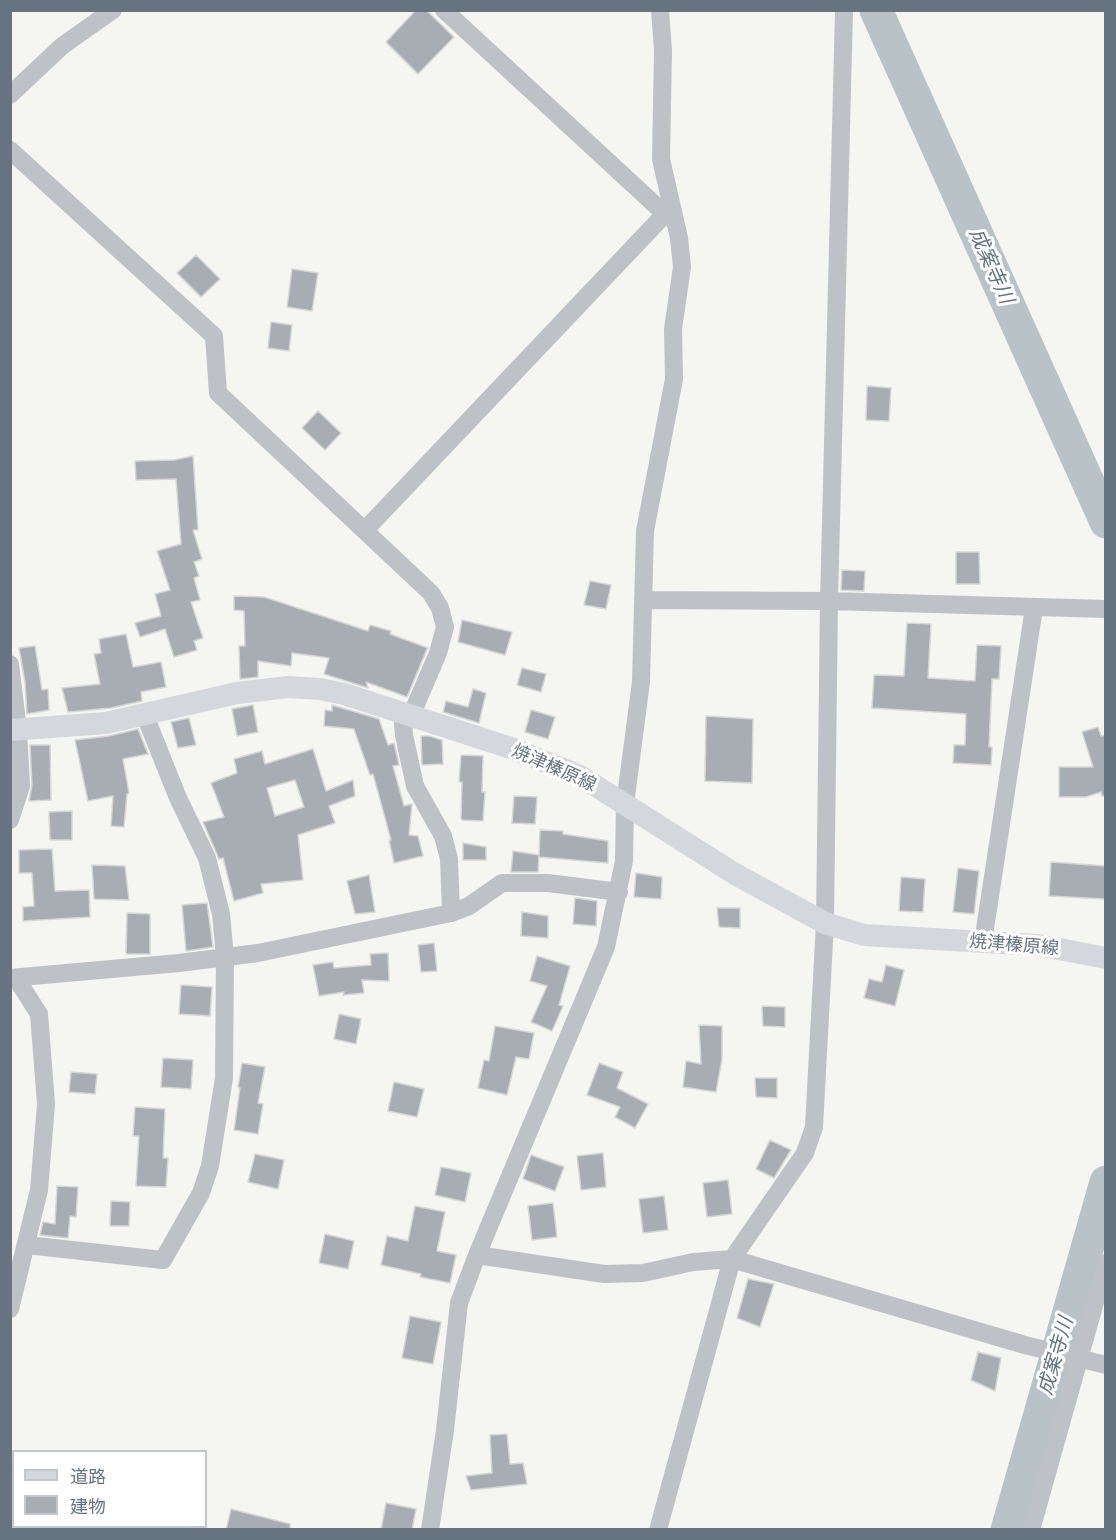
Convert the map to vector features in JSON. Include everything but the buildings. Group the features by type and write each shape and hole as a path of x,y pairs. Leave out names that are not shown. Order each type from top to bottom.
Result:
{"main road":[{"name":"焼津榛原線","path":"14,730 106,723 237,693 288,687 320,689 344,694 511,748 580,776 735,874 825,923 864,936 1038,945 1106,958"}],"street":[{"path":"10,95 62,46 113,10"},
{"path":"444,10 668,211"},
{"path":"430,1530 445,1430 459,1303 477,1254 606,947 624,861 625,804 641,682 645,531 674,380 673,329 682,267 678,238 668,211 661,159 663,51 660,10"},
{"path":"658,1530 732,1259 805,1153 814,1127 825,923 829,602 844,10"},
{"path":"10,150 214,336 218,393 430,593 440,609 445,627 438,653 407,715 404,735 415,786 443,836 449,859 451,913"},
{"path":"365,530 668,211"},
{"path":"644,600 1106,609"},
{"path":"983,942 1034,608"},
{"path":"10,664 14,730 21,786 10,820"},
{"path":"27,1245 163,1260 201,1193 210,1166 224,1078 225,957 221,914 207,858 177,798 144,713"},
{"path":"13,978 179,963 258,953 451,913 469,906 502,883 548,884 619,892"},
{"path":"10,1309 39,1190 46,1104 39,1014 13,978"},
{"path":"477,1254 604,1274 643,1273 693,1262 732,1259 1025,1345 1106,1365"},
{"path":"1031,1530 1076,1358 1106,1263"}],"waterway":[{"name":"成案寺川","path":"876,10 1106,522"},
{"name":"成案寺川","path":"1007,1530 1106,1182"}]}
